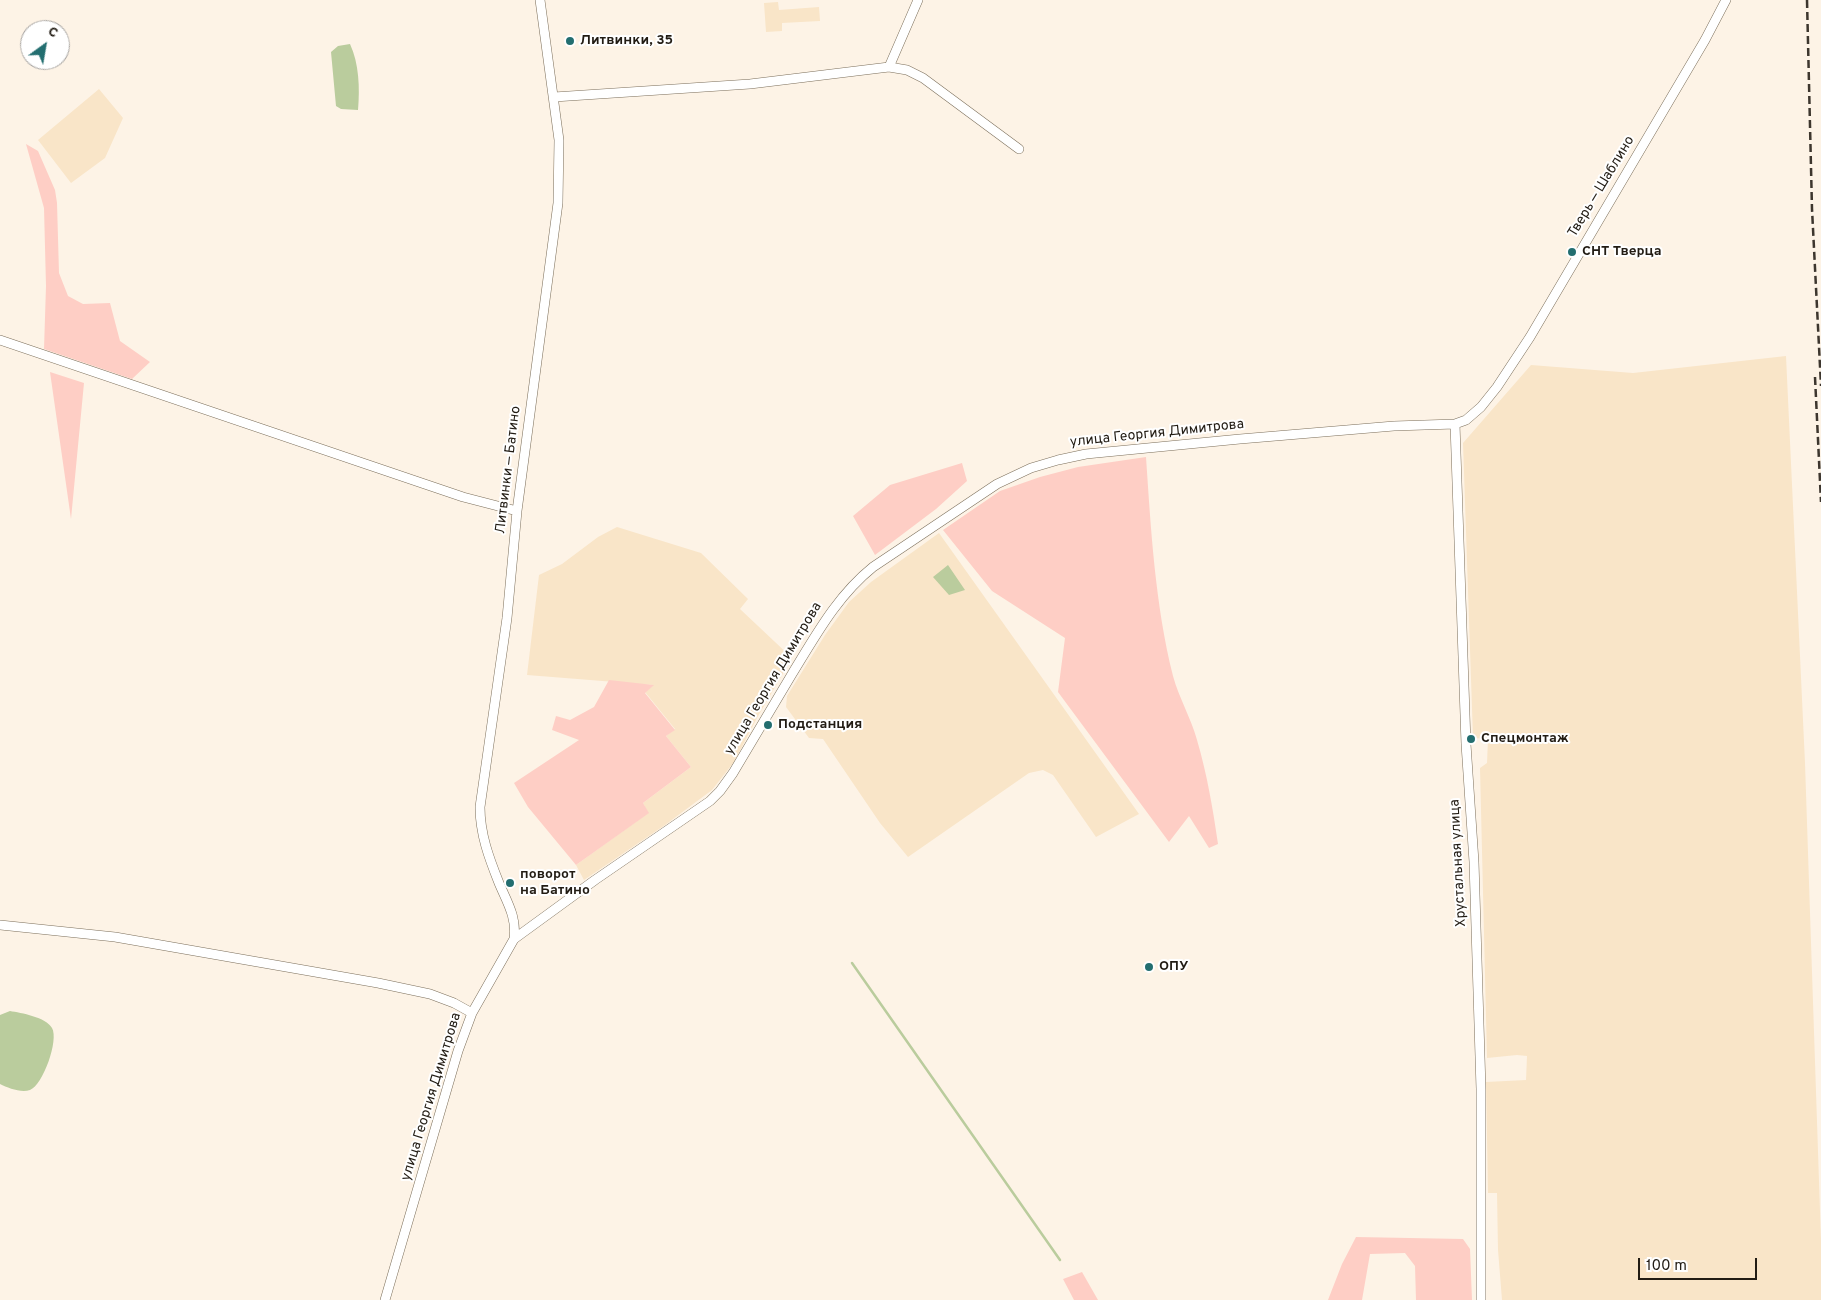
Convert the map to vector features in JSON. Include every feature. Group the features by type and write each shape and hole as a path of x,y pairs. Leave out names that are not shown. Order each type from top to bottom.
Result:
{"street":[{"name":"Литвинки — Батино","path":"514,939 515,927 512,910 484,843 480,807 507,618 517,511 558,208 560,162 554,97 540,0"},
{"path":"888,67 918,0"},
{"name":"Тверь — Шаблино","path":"1455,424 1466,420 1478,411 1508,372 1695,56 1726,0"},
{"path":"554,97 750,84 888,67 907,70 923,78 1019,149"},
{"path":"0,340 462,496 517,511"},
{"name":"улица Георгия Димитрова","path":"385,1300 458,1051 472,1013 514,939 720,791 733,773 821,626 847,592 874,567 997,484 1040,465 1086,454 1375,428 1455,424"},
{"name":"Хрустальная улица","path":"1455,424 1466,739 1474,862 1481,1089 1481,1300"},
{"path":"0,925 115,937 378,983 430,994 454,1003 472,1013"}],"shaded area":[{"path":"778,2 779,10 819,7 820,21 782,23 782,31 766,32 764,3"},
{"path":"350,44 358,76 358,110 341,109 336,106 331,52 338,46"},
{"path":"99,89 123,118 105,158 71,183 38,140"},
{"path":"26,144 38,151 55,190 59,273 68,296 83,304 110,303 120,341 150,362 132,379 44,349 46,286 44,208"},
{"path":"1786,356 1805,763 1821,1241 1821,1300 1502,1300 1498,1250 1497,1193 1488,1193 1486,1082 1526,1080 1527,1056 1487,1058 1480,768 1487,763 1488,739 1473,738 1463,443 1531,365 1633,373"},
{"path":"50,372 84,383 71,519"},
{"path":"1146,457 1155,567 1162,622 1173,676 1201,753 1207,779 1218,844 1209,848 1189,816 1169,842 1058,692 1065,638 992,591 943,530 1000,491 1040,477 1078,467"},
{"path":"962,463 967,481 936,509 875,555 853,516 890,485"},
{"path":"617,527 701,553 748,599 740,609 792,658 734,762 712,790 665,825 584,880 576,865 648,813 643,803 691,767 666,736 675,729 645,692 653,685 527,675 539,575 562,564 598,537"},
{"path":"939,533 1139,814 1096,837 1053,775 1043,770 1029,773 908,857 880,823 823,739 809,738 786,707 787,696 825,635 849,602 871,582"},
{"path":"948,565 965,590 949,595 933,577"},
{"path":"609,680 654,685 645,693 675,730 666,736 691,767 643,803 649,813 576,865 528,807 514,783 579,740 552,730 556,716 570,720 594,707"},
{"path":"10,1011 33,1016 44,1021 49,1024 54,1034 52,1052 45,1071 35,1086 26,1091 0,1084 0,1015"},
{"path":"1356,1237 1463,1239 1470,1249 1472,1300 1416,1300 1415,1266 1405,1253 1370,1254 1362,1300 1328,1300 1342,1264"},
{"path":"1082,1272 1098,1300 1074,1300 1063,1279"}],"waterway":[{"path":"852,963 1060,1260"}],"railway":[{"path":"1807,0 1812,209 1821,386"},
{"path":"1815,377 1821,502"}],"place":[{"name":"Литвинки, 35","path":"570,41"},
{"name":"СНТ Тверца","path":"1572,252"},
{"name":"Подстанция","path":"768,725"},
{"name":"Спецмонтаж","path":"1471,739"},
{"name":"поворот на Батино","path":"510,883"},
{"name":"ОПУ","path":"1149,967"}]}
